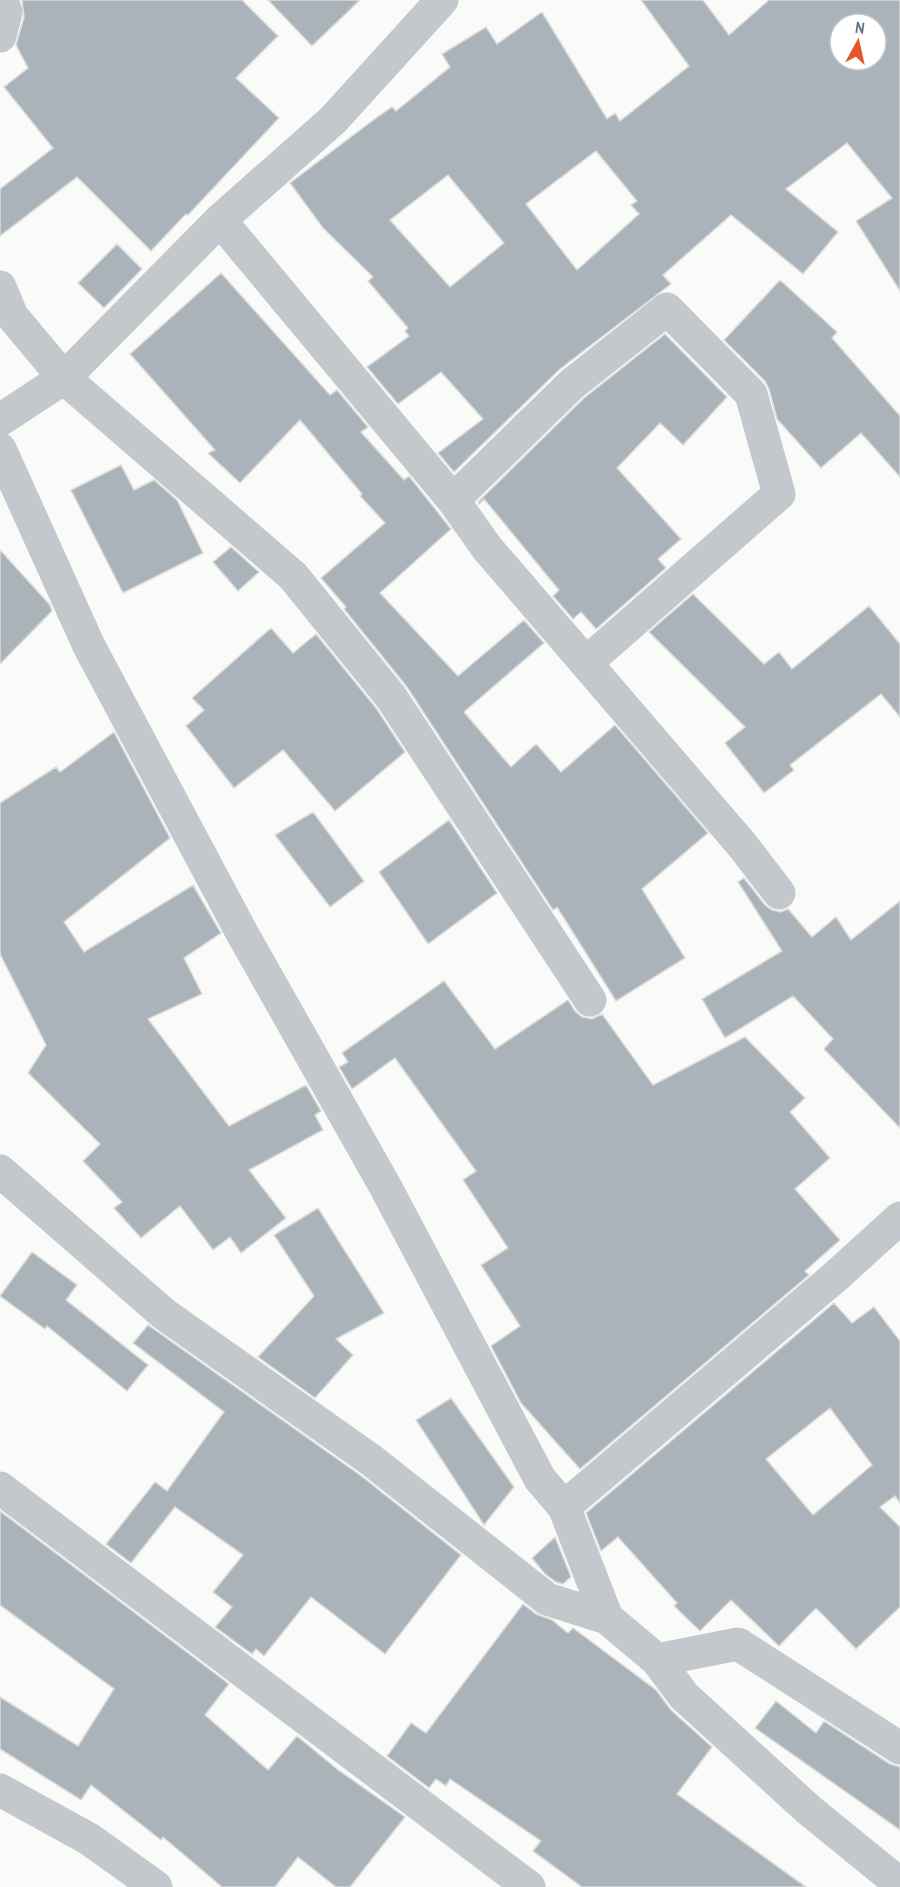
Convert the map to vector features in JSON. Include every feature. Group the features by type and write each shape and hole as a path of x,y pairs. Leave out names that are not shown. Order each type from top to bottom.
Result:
{"street":[{"path":"0,36 6,12 2,0"},
{"path":"0,420 64,378 220,220 333,120 442,0"},
{"path":"220,220 453,500 487,548 743,846 779,893"},
{"path":"0,287 12,316 64,378 293,576 391,697 590,1000"},
{"path":"453,500 572,384 667,309 751,394 779,494 587,662"},
{"path":"0,449 89,646 138,738 242,933 385,1186 540,1479 564,1507 607,1618"},
{"path":"0,1171 164,1314 371,1460 547,1599 607,1618 657,1660 692,1704 809,1810 900,1884"},
{"path":"564,1507 835,1277 900,1218"},
{"path":"0,1488 529,1887"},
{"path":"657,1660 738,1644 900,1748"},
{"path":"0,1790 89,1839 156,1887"}],"building":[{"path":"22,0 242,0 278,36 236,78 279,118 151,251 77,177 0,236 0,189 53,148 4,87 28,68 16,45 24,17"},
{"path":"268,0 360,0 312,46"},
{"path":"641,0 703,0 729,35 769,0 900,0 900,291 856,221 892,198 847,143 786,189 838,232 803,274 731,215 663,275 671,284 560,369 454,472 438,453 483,419 441,372 398,404 367,367 409,336 405,331 408,328 368,281 373,277 323,228 290,183 392,107 396,111 450,67 442,54 486,27 497,44 542,12 607,119 615,113 620,121 689,66","holes":["596,151 637,201 631,205 639,214 577,270 526,204","448,175 504,243 450,287 390,220"]},
{"path":"117,244 142,269 104,308 78,283"},
{"path":"221,273 330,395 337,390 368,427 361,432 404,480 409,476 451,529 380,593 458,676 524,620 544,643 464,712 511,767 536,744 561,772 615,725 708,833 642,889 685,958 616,1001 557,907 553,910 407,687 321,578 385,523 360,496 362,494 300,420 240,483 208,453 215,450 130,354"},
{"path":"780,280 837,332 832,338 900,416 900,477 861,433 821,468 777,419 765,381 724,340"},
{"path":"665,334 727,397 683,445 660,423 617,468 681,539 658,559 666,568 596,629 581,612 573,619 553,596 559,590 484,499 479,504 478,502 584,398"},
{"path":"121,465 134,490 154,480 177,500 203,553 123,593 71,490"},
{"path":"231,547 259,572 238,591 213,562"},
{"path":"0,550 50,605 52,611 0,664"},
{"path":"693,594 764,664 779,652 792,669 869,606 900,644 900,717 881,694 790,765 794,770 764,793 725,743 745,727 649,632"},
{"path":"271,628 293,653 316,634 376,708 405,752 335,811 283,750 234,788 186,726 204,710 192,698"},
{"path":"114,732 170,838 64,922 84,952 193,885 221,933 184,958 202,994 148,1019 229,1126 306,1085 321,1111 315,1115 323,1130 249,1170 286,1218 241,1253 230,1237 213,1250 180,1206 141,1238 114,1208 122,1202 83,1161 100,1144 28,1073 46,1045 0,954 0,803 56,767 60,772"},
{"path":"313,812 364,881 330,907 275,835"},
{"path":"449,820 497,893 428,944 379,872"},
{"path":"744,878 765,905 781,912 788,909 812,937 836,917 851,940 900,901 900,1128 824,1049 833,1039 793,996 725,1038 702,999 782,951 738,882"},
{"path":"444,981 495,1049 568,1000 582,1017 592,1019 602,1014 653,1085 745,1037 805,1098 790,1112 830,1158 795,1189 840,1240 805,1271 809,1275 580,1469 521,1403 491,1346 520,1326 481,1265 508,1248 463,1180 476,1171 395,1058 352,1089 339,1067 348,1062 342,1053"},
{"path":"318,1208 384,1313 336,1339 353,1355 315,1398 258,1357 314,1296 274,1235"},
{"path":"32,1252 77,1285 66,1300 148,1365 127,1391 47,1326 45,1329 0,1296"},
{"path":"834,1303 852,1323 874,1307 900,1341 900,1503 895,1496 880,1507 900,1527 900,1607 856,1649 816,1608 779,1646 731,1600 700,1631 674,1606 677,1603 618,1537 601,1551 586,1513","holes":["830,1408 872,1465 813,1515 766,1459"]},
{"path":"148,1325 360,1475 461,1555 385,1654 311,1597 264,1656 256,1649 252,1654 215,1627 232,1607 213,1592 243,1555 175,1507 131,1563 106,1544 155,1482 167,1491 224,1412 133,1343"},
{"path":"451,1398 514,1487 484,1525 416,1420"},
{"path":"0,1511 229,1684 205,1715 268,1770 297,1736 337,1769 405,1817 350,1887 336,1887 298,1857 275,1887 222,1887 163,1837 161,1840 91,1785 81,1800 0,1749 0,1697 78,1746 114,1689 0,1605"},
{"path":"555,1537 571,1577 563,1584 545,1574 532,1558"},
{"path":"523,1604 536,1614 552,1620 568,1633 573,1628 656,1690 671,1710 712,1747 677,1794 806,1887 582,1887 533,1851 541,1841 450,1779 446,1786 436,1779 429,1788 387,1756 411,1723 426,1733"},
{"path":"776,1701 816,1733 824,1721 890,1764 900,1767 900,1830 755,1728"}]}
